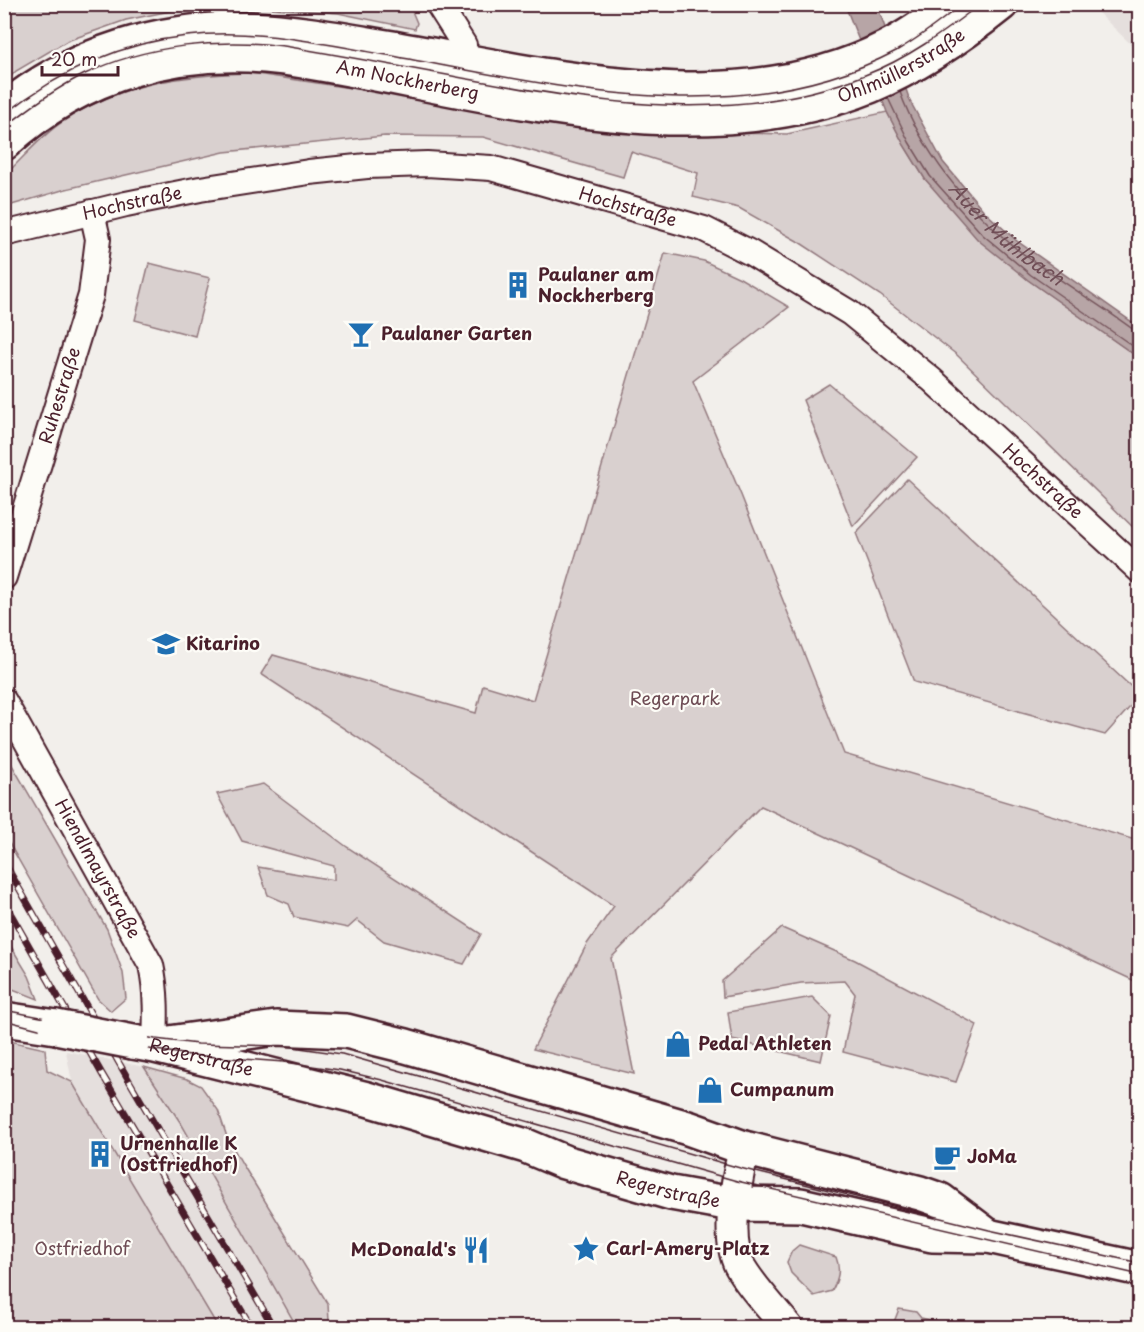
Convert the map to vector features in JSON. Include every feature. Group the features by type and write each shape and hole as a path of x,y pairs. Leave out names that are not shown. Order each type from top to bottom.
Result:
{"main road":[{"name":"Ohlmüllerstraße","path":"794,79 842,67 886,48 924,26 953,4"},
{"name":"Ohlmüllerstraße","path":"830,99 869,86 907,69 957,39 1000,4"},
{"name":"Am Nockherberg","path":"4,110 15,100 56,75 97,56 139,41 184,32 231,29 297,33 537,73 637,87 709,88 794,79"},
{"name":"Am Nockherberg","path":"4,143 50,107 92,83 145,66 208,55 262,55 304,61 535,103 634,116 692,118 733,116 782,110 830,99"},
{"path":"4,1011 46,1025"},
{"path":"4,1019 144,1044"},
{"name":"Regerstraße","path":"144,1044 276,1028 346,1031 406,1046 666,1122 744,1148 882,1182 940,1200 988,1236"},
{"name":"Regerstraße","path":"144,1044 377,1102 526,1146 564,1162 671,1193 732,1204 801,1205 932,1235 988,1236 1140,1269"}],"street":[{"path":"438,4 464,45 462,60"},
{"name":"Hochstraße","path":"4,234 200,189 309,172 367,166 427,164 491,168 704,229 751,252 850,313 932,380 1140,571"},
{"name":"Ruhestraße","path":"4,577 91,295 98,239 92,212"},
{"name":"Hiendlmayrstraße","path":"4,701 151,965 157,1001 144,1044"},
{"path":"744,1148 732,1204 735,1256 741,1269 788,1328"}],"shaded area":[{"path":"1090,5 1139,5 1139,52"},
{"path":"66,1051 144,1067 182,1125 297,1327 218,1327 72,1082"}],"green space":[{"path":"409,4 417,23 415,29 338,13 242,6 185,8 126,20 67,41 16,71 5,82 5,5"},
{"path":"250,73 491,109 686,132 787,134 887,112 925,179 1028,280 1139,358 1139,533 957,355 880,295 799,242 739,208 693,197 698,173 631,152 623,177 483,137 385,136 224,152 66,189 5,207 5,175 47,133 84,109 130,90 176,79"},
{"name":"Regerpark","path":"665,253 704,261 740,278 789,307 693,381 844,754 1135,840 1139,835 1139,983 761,806 611,958 634,1074 533,1049 587,944 614,906 261,674 273,655 476,713 483,685 533,700"},
{"path":"149,263 210,278 195,336 135,320"},
{"path":"829,384 917,457 853,526 803,400"},
{"path":"907,479 1139,694 1139,697 1105,735 914,682 856,533"},
{"path":"4,751 107,929 123,973 126,998 111,1011 98,999 5,836"},
{"path":"263,784 347,847 481,934 464,964 384,941 357,920 348,928 294,917 289,904 268,895 258,867 334,880 334,866 242,841 217,794"},
{"path":"782,928 855,960 977,1025 956,1082 843,1052 855,994 845,981 801,983 723,997 722,981"},
{"path":"4,935 29,976 38,999 5,986"},
{"path":"812,997 831,1016 821,1061 732,1040 728,1012"},
{"name":"Ostfriedhof","path":"5,1040 45,1049 47,1070 72,1082 218,1327 5,1327"},
{"path":"144,1067 187,1079 201,1086 218,1110 227,1137 328,1304 327,1327 297,1327 182,1125"},
{"path":"799,1245 836,1257 838,1274 832,1291 814,1296 791,1273 787,1262 792,1251"},
{"path":"899,1309 916,1312 921,1318 964,1327 900,1327 894,1322"}],"water":[{"name":"Auer Mühlbach","path":"845,5 875,5 881,16 910,101 943,162 985,212 1017,241 1139,327 1139,358 1028,280 978,240 925,179 887,112"}],"tram line":[{"path":"4,115 67,73 113,53 162,40 212,34 287,38 579,89 644,95 709,97 773,91 836,76 896,51 930,29 962,4"},
{"path":"4,128 33,105 64,85 108,64 157,50 234,43 284,46 580,98 676,106 724,105 771,100 819,90 881,69 925,44 980,4"},
{"path":"4,1010 155,1039 198,1044 285,1046 342,1054 740,1168 989,1230 1140,1263"},
{"path":"4,1020 54,1033 135,1047 190,1055 284,1062 340,1070 737,1181 1140,1275"}],"railway":[{"path":"4,862 274,1328"},
{"path":"4,902 102,1074 252,1328"}],"place":[{"name":"Paulaner am Nockherberg","path":"518,285"},
{"name":"Paulaner Garten","path":"361,334"},
{"name":"Kitarino","path":"166,644"},
{"name":"Pedal Athleten","path":"678,1044"},
{"name":"Cumpanum","path":"710,1090"},
{"name":"Urnenhalle K (Ostfriedhof)","path":"100,1154"},
{"name":"JoMa","path":"947,1157"},
{"name":"Carl-Amery-Platz","path":"586,1249"},
{"name":"McDonald's","path":"476,1250"}]}
